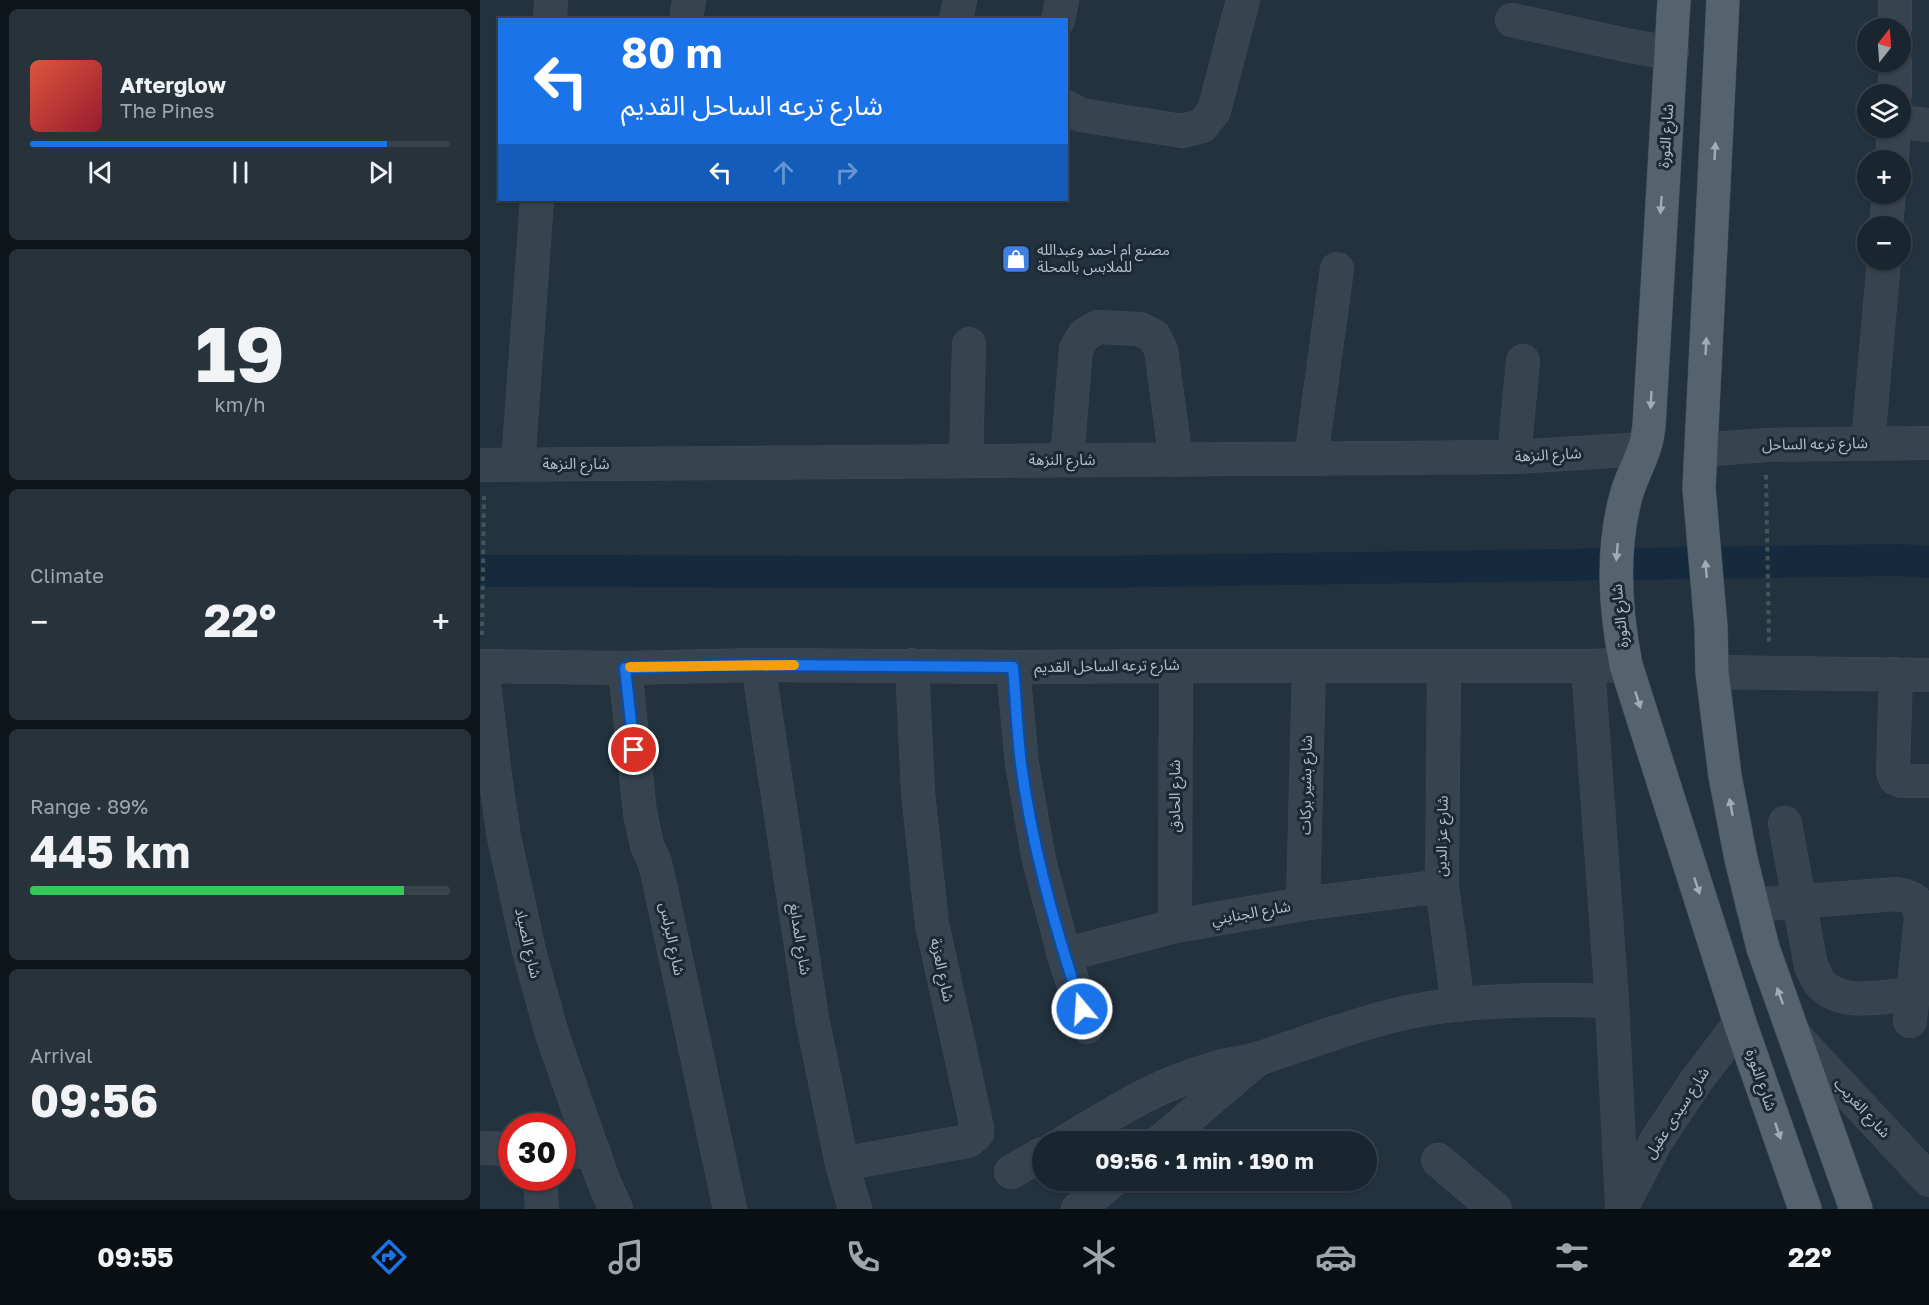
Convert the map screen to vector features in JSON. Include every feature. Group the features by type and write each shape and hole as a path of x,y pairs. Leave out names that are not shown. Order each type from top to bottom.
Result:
{"main road":[{"name":"شارع الثورة","path":"1674,0 1649,426 1644,449 1626,495 1619,525 1616,563 1618,624 1626,665 1740,1023 1805,1209"},
{"path":"1723,0 1699,488 1711,627 1712,672 1725,776 1741,859 1763,948 1854,1208"}],"street":[{"path":"550,18 551,0"},
{"path":"686,18 689,0"},
{"path":"956,18 960,0"},
{"path":"1058,18 1062,0"},
{"path":"1068,108 1081,115 1182,131 1202,126 1214,111 1243,0"},
{"path":"1895,0 1895,18"},
{"path":"1512,20 1672,53"},
{"path":"1911,123 1929,124"},
{"path":"518,465 537,201"},
{"path":"1311,458 1337,269"},
{"path":"1868,443 1883,270"},
{"path":"1067,460 1076,349 1084,335 1098,327 1140,329 1154,336 1161,350 1176,460"},
{"path":"966,461 969,344"},
{"path":"1514,457 1524,362"},
{"name":"شارع ترعه الساحل","path":"1701,450 1765,445 1929,442"},
{"name":"شارع النزهة","path":"480,465 1514,457 1644,449"},
{"name":"شارع ترعه الساحل القديم","path":"481,666 625,668 758,665 1013,667 1626,665"},
{"name":"شارع المدابغ","path":"758,665 812,1018 842,1164 855,1209"},
{"name":"شارع الصياد","path":"481,666 494,769 492,837 529,951 552,1034 578,1152 603,1180 616,1209"},
{"name":"شارع العزبة","path":"842,1164 968,1141 977,1133 932,924 918,792 912,666"},
{"name":"شارع الحادق","path":"1175,926 1176,666"},
{"name":"شارع بشير بركات","path":"1303,904 1309,666"},
{"name":"شارع عز الدين","path":"1444,666 1442,886 1458,1005"},
{"path":"1588,666 1612,1001 1622,1207"},
{"path":"1013,667 1022,764 1039,860 1064,955 1088,1027"},
{"name":"شارع البرلس","path":"625,668 640,813 647,845 655,863 660,885 730,1209"},
{"path":"1712,672 1929,675"},
{"path":"1896,674 1893,771 1895,778 1902,781 1929,781"},
{"path":"1752,905 1800,902 1897,894 1911,896 1920,906 1921,919 1911,1007 1835,994 1820,983 1812,966 1800,902 1785,823"},
{"name":"شارع الجنايني","path":"1064,955 1175,926 1303,904 1442,886"},
{"path":"1084,1131 1162,1087 1217,1067 1257,1059 1370,1022 1458,1005 1561,1000 1612,1001"},
{"name":"شارع سيدى عقيل","path":"1622,1207 1656,1141 1696,1081 1740,1023"},
{"name":"شارع الغريب","path":"1795,1036 1929,1180"},
{"path":"1173,1131 1257,1059"},
{"path":"480,1148 498,1149"},
{"path":"1011,1172 1032,1160"},
{"path":"1438,1160 1495,1209"},
{"path":"541,1191 542,1209"},
{"path":"1078,1209 1100,1191"}],"path":[{"path":"1766,475 1769,620"},
{"path":"482,606 483,523"}],"waterway":[{"path":"480,571 1089,572 1899,560 1929,562"}],"slow traffic":[{"path":"630,667 794,665"}],"place":[{"name":"مصنع ام احمد وعبدالله للملابس بالمحلة","path":"1016,259"}],"route":[{"path":"634,750 625,668 758,665 1013,667 1022,764 1039,860 1064,955 1082,1009"}]}
